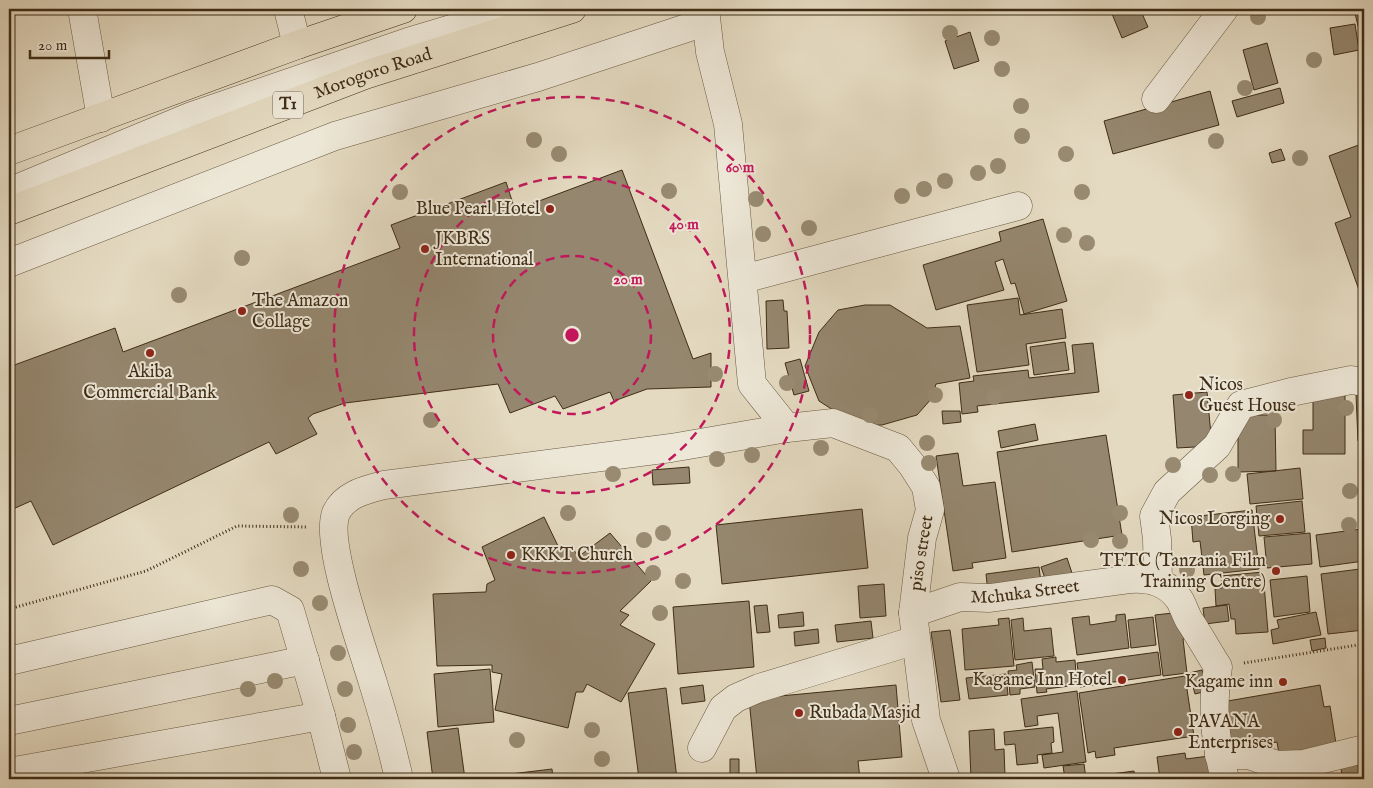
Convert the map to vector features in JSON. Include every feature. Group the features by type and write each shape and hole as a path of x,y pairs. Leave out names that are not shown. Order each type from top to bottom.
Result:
{"highway":[{"path":"9,152 296,45 403,9"},
{"name":"Morogoro Road","path":"9,211 366,76 572,9"}],"street":[{"path":"82,9 101,118"},
{"name":"Morogoro Road","path":"9,176 190,104 406,27 470,9"},
{"name":"Morogoro Road","path":"9,192 192,116 408,42 518,9"},
{"path":"1156,99 1224,9"},
{"path":"287,11 296,45"},
{"path":"9,263 335,136 538,76 705,15 710,52 728,124 752,384 787,428"},
{"path":"742,279 1018,206"},
{"path":"1364,382 1351,380 1291,392 1241,406 1217,446 1167,492 1154,516 1157,539 1158,581 1170,588 1179,599 1218,667 1213,692 1216,742 1222,767 1250,755 1277,765 1304,764 1364,749"},
{"name":"piso street","path":"334,528 336,514 342,504 360,491 384,485 671,448 787,428 833,423 898,448 926,487 930,510 922,538 913,613 926,720 946,779"},
{"path":"334,528 336,554 342,579 391,742 399,779"},
{"name":"Mchuka Street","path":"913,613 960,597 990,598 1131,578 1145,578 1158,581"},
{"path":"9,661 272,600 290,610 337,779"},
{"path":"702,748 724,708 736,698 759,688 916,640"},
{"path":"9,722 305,660"},
{"path":"9,772 321,716"}],"path":[{"path":"9,609 146,571 237,526 334,528"},
{"path":"1218,667 1364,644"}],"building":[{"path":"1110,9 1140,9 1148,27 1122,38"},
{"path":"1354,9 1364,9 1364,29 1359,30"},
{"path":"1355,24 1359,50 1334,55 1330,28"},
{"path":"970,32 979,61 954,69 945,41"},
{"path":"1267,43 1278,83 1254,90 1243,50"},
{"path":"1280,88 1284,103 1237,117 1232,101"},
{"path":"1210,91 1219,125 1113,154 1104,121"},
{"path":"1364,143 1364,304 1335,223 1351,217 1329,156"},
{"path":"1281,149 1285,160 1272,163 1269,153"},
{"path":"622,170 693,359 711,353 711,387 647,389 614,401 610,392 563,409 555,396 510,413 498,384 345,403 313,414 308,418 317,434 276,454 269,442 53,545 31,501 13,509 9,500 9,367 115,328 123,352 400,248 391,225 506,182 515,210"},
{"path":"1043,219 1067,301 1024,314 1015,283 1011,284 1003,259 995,262 1004,290 936,310 923,265 1001,241 999,232"},
{"path":"1018,298 1020,315 1062,309 1066,338 1026,344 1029,365 977,372 967,305"},
{"path":"783,300 784,311 787,311 789,348 767,349 766,301"},
{"path":"865,305 890,305 927,328 960,326 970,378 936,384 932,398 917,415 882,425 858,426 819,401 805,366 819,332 838,310"},
{"path":"1065,342 1069,370 1034,375 1030,347"},
{"path":"1093,343 1099,392 977,406 978,412 962,414 959,383 974,381 973,376 1028,370 1029,378 1075,373 1072,345"},
{"path":"800,359 809,391 794,395 785,363"},
{"path":"1207,392 1212,446 1177,448 1173,395"},
{"path":"1364,394 1364,441 1358,441 1356,395"},
{"path":"1313,395 1345,395 1345,454 1303,454 1303,430 1313,430"},
{"path":"942,411 960,411 961,422 943,424"},
{"path":"1238,415 1275,415 1276,471 1238,472"},
{"path":"1035,424 1038,440 1001,448 998,431"},
{"path":"1106,435 1122,535 1012,552 997,452"},
{"path":"958,453 963,486 995,482 1006,558 972,563 973,568 953,571 936,456"},
{"path":"689,467 690,483 653,485 652,470"},
{"path":"1360,467 1364,467 1364,495"},
{"name":"Nicos Lorging","path":"1300,468 1303,499 1250,504 1247,474"},
{"name":"Nicos Lorging","path":"1302,501 1305,532 1259,536 1256,506"},
{"path":"862,509 868,568 722,584 716,525"},
{"name":"Nicos Lorging","path":"1252,510 1259,569 1204,575 1200,541 1193,542 1191,517"},
{"path":"544,517 559,548 573,548 578,557 610,533 651,581 620,611 629,615 620,625 655,644 621,702 587,684 583,692 576,692 568,728 495,710 502,674 492,672 492,665 437,666 433,594 486,592 487,584 495,580 482,547"},
{"path":"1361,529 1362,541 1364,540 1364,561 1320,567 1316,535"},
{"path":"1310,533 1312,564 1267,568 1264,537"},
{"path":"1067,558 1074,579 1048,587 1041,567"},
{"path":"1039,567 1041,583 988,593 986,574"},
{"path":"1360,569 1364,604 1364,630 1328,634 1321,574"},
{"path":"1263,572 1268,632 1236,634 1235,619 1231,619 1229,604 1216,606 1215,589 1222,588 1221,576"},
{"path":"1307,576 1310,612 1274,617 1270,580"},
{"path":"884,584 886,616 860,618 858,586"},
{"path":"749,601 754,667 678,674 673,607"},
{"path":"767,605 770,632 757,633 754,606"},
{"path":"1227,605 1229,621 1205,624 1203,608"},
{"path":"803,612 804,626 779,628 778,615"},
{"path":"1182,612 1187,673 1163,676 1155,615"},
{"path":"1316,612 1321,635 1273,644 1271,630 1279,628 1277,620"},
{"path":"1125,614 1129,648 1077,655 1072,618 1089,616 1090,625 1116,621 1116,615"},
{"path":"1153,617 1156,645 1131,648 1128,620"},
{"path":"1009,618 1014,666 965,670 962,629 999,625 998,619"},
{"path":"1023,618 1024,631 1051,628 1054,656 1015,660 1011,620"},
{"path":"871,621 873,638 837,642 835,625"},
{"path":"818,629 819,643 795,646 794,632"},
{"path":"950,630 960,700 941,702 931,632"},
{"path":"1325,638 1326,648 1312,651 1310,640"},
{"path":"1158,652 1161,675 1080,687 1077,663"},
{"path":"1056,657 1056,662 1075,660 1077,685 1046,689 1047,692 1037,693 1035,669 1043,669 1042,659"},
{"path":"1032,662 1035,687 1020,689 1020,694 1010,695 1008,671 1017,670 1016,665"},
{"path":"490,669 494,722 438,727 434,674"},
{"path":"1202,670 1207,691 1195,694 1192,683 1187,684 1185,674"},
{"path":"1006,674 1008,695 969,699 966,678"},
{"path":"1185,676 1194,736 1114,748 1115,755 1096,758 1095,751 1088,753 1079,693"},
{"path":"703,685 705,701 682,704 680,688"},
{"path":"896,685 902,757 858,761 860,779 757,779 749,699"},
{"path":"1320,685 1324,707 1330,706 1337,750 1280,760 1277,742 1230,750 1222,702"},
{"path":"666,688 677,779 639,779 628,693"},
{"path":"1077,691 1086,762 1044,768 1042,755 1063,752 1058,713 1037,716 1038,725 1025,727 1021,699"},
{"path":"1053,727 1054,742 1051,743 1052,753 1037,755 1038,763 1017,765 1015,744 1005,745 1004,732"},
{"path":"458,728 465,779 433,779 427,732"},
{"path":"994,729 995,750 1004,749 1005,776 971,778 969,731"},
{"path":"1185,753 1186,759 1217,755 1219,775 1185,779 1160,779 1157,757"},
{"path":"730,759 739,759 739,773 730,774"},
{"path":"1084,764 1086,779 1065,779 1063,766"},
{"path":"1364,764 1364,779 1342,779 1341,767"},
{"path":"552,769 553,779 494,779 494,776"},
{"path":"1134,771 1135,779 1089,779 1089,777"}],"place":[{"name":"Blue Pearl Hotel","path":"550,209"},
{"name":"JKBRS International","path":"425,249"},
{"name":"The Amazon Collage","path":"242,311"},
{"name":"Akiba Commercial Bank","path":"150,353"},
{"name":"Nicos Guest House","path":"1189,395"},
{"name":"Nicos Lorging","path":"1280,519"},
{"name":"KKKT Church","path":"511,555"},
{"name":"TFTC (Tanzania Film Training Centre)","path":"1276,571"},
{"name":"Kagame Inn Hotel","path":"1122,680"},
{"name":"Kagame inn","path":"1283,682"},
{"name":"Rubada Masjid","path":"799,713"},
{"name":"PAVANA Enterprises","path":"1178,732"}]}
